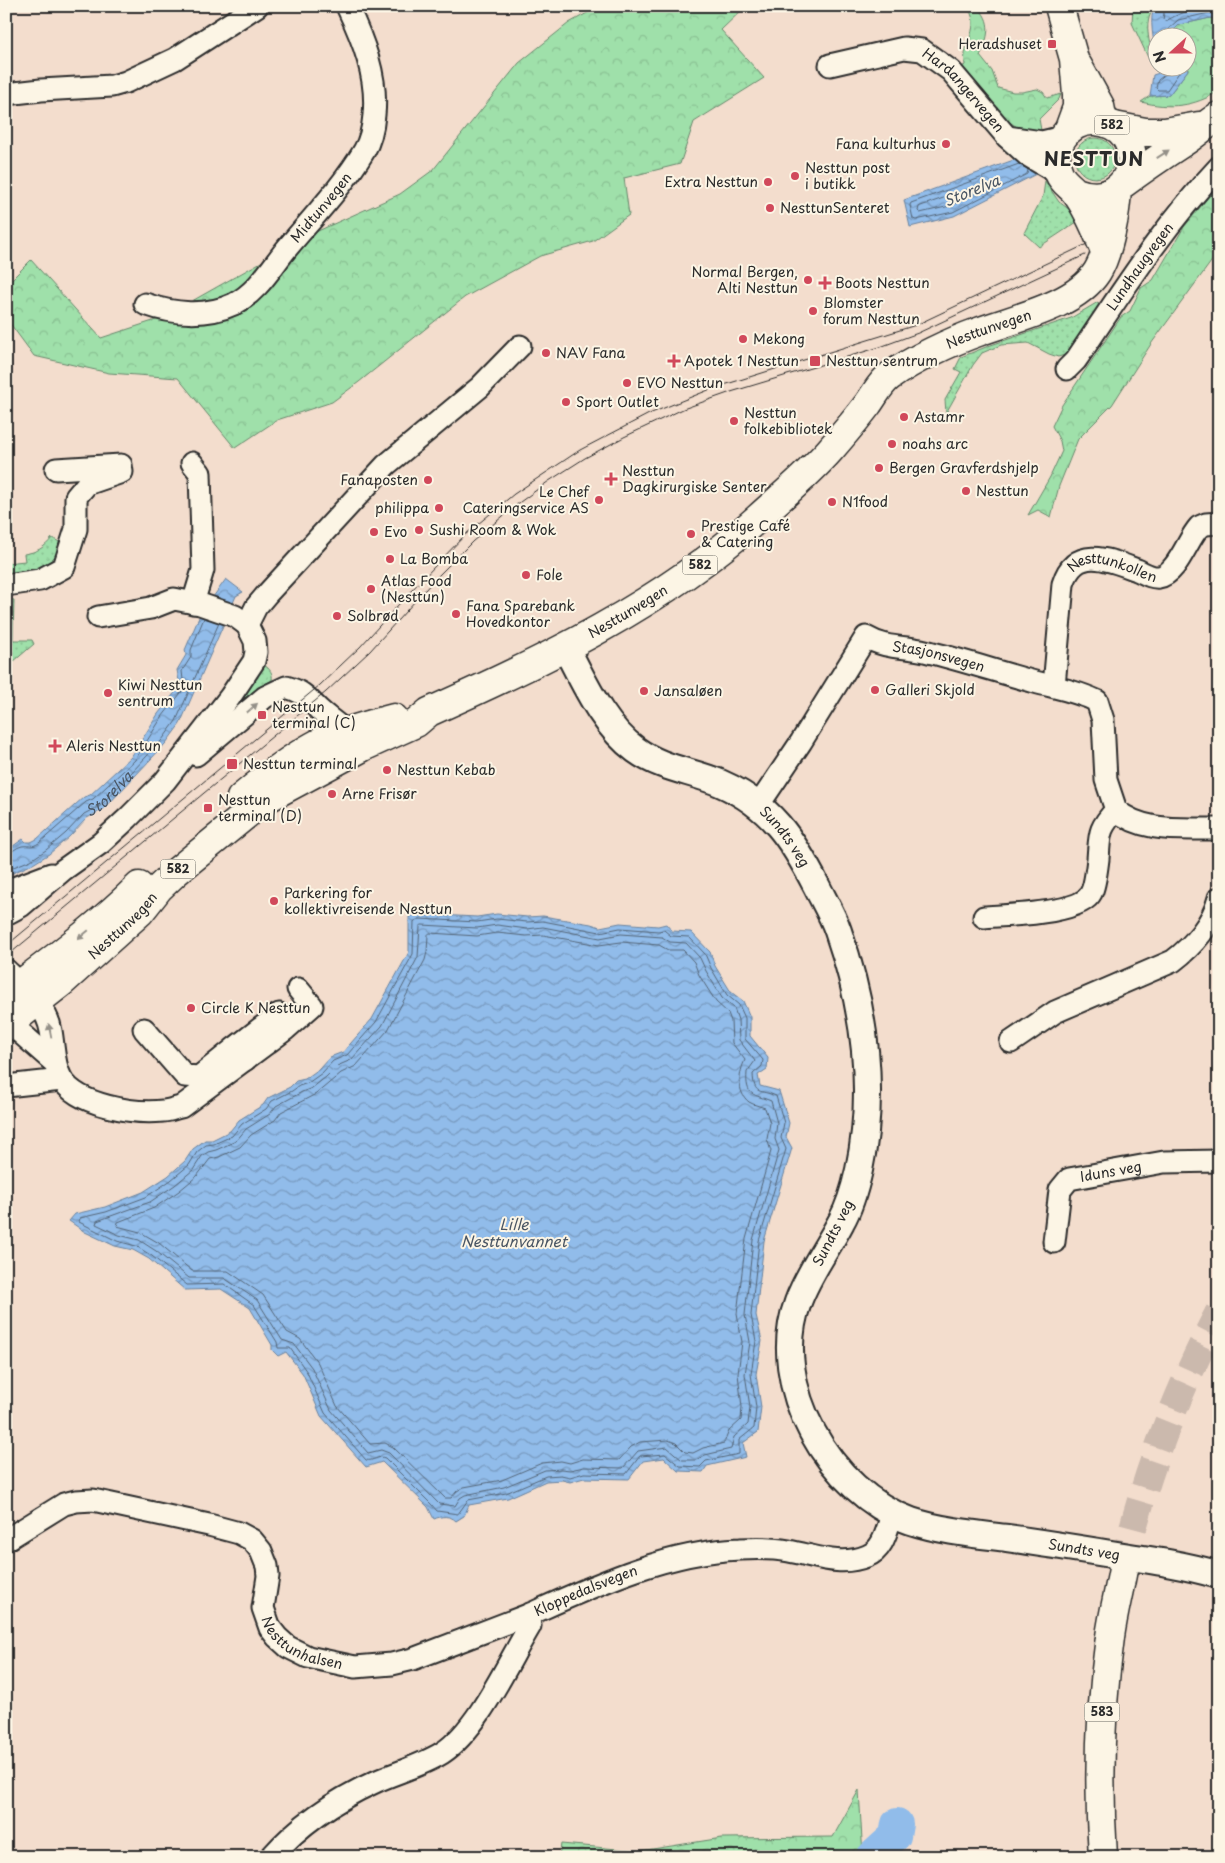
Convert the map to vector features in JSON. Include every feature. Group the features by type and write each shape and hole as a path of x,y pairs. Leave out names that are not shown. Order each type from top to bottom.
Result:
{"main road":[{"path":"1059,6 1074,59 1077,107 1058,146 1056,155 1067,183 1094,224 1105,251"},
{"path":"1074,59 1108,124"},
{"name":"582","path":"1066,133 1085,122 1108,124 1145,132 1165,132 1211,121"},
{"name":"582","path":"1067,183 1086,196 1097,197 1108,194 1211,121"},
{"name":"582","path":"1108,124 1124,134 1130,146 1132,158 1130,171 1121,186"},
{"name":"Nesttunvegen","path":"18,988 140,912 159,888 176,872 264,800 355,739 416,711 429,712 566,648 648,601 720,550 758,518 829,451 888,377 924,356 975,333 1048,307 1072,296 1087,284 1097,271 1116,214 1121,186"},
{"name":"Nesttunvegen","path":"7,1023 18,988 121,904 177,848 259,783 325,740 355,739"},
{"name":"583","path":"1103,1857 1100,1786 1102,1714 1110,1636 1123,1569"}],"street":[{"path":"6,94 112,86 126,82 174,60 257,6"},
{"name":"Midtunvegen","path":"145,304 160,309 188,313 211,311 235,304 252,291 267,274 365,150 372,131 374,85 366,50 347,6"},
{"name":"Hardangervegen","path":"830,66 904,48 922,50 951,71 1007,137 1067,183"},
{"name":"Hardangervegen","path":"1007,137 1042,142 1066,133"},
{"name":"Lundhaugvegen","path":"1067,369 1076,360 1171,221 1219,167"},
{"path":"241,621 386,465 480,387 520,346"},
{"path":"6,585 40,580 64,567 76,528 76,497 87,484 122,472 121,465 56,469"},
{"path":"191,472 200,473 203,570 197,597"},
{"name":"Nesttunkollen","path":"1046,684 1063,584 1066,574 1071,568 1078,562 1093,557 1104,559 1150,576 1159,577 1167,573 1175,565 1198,527 1219,523"},
{"path":"98,617 151,608 174,599 197,597 241,621 255,641 256,652 254,661 230,697 164,781"},
{"name":"Stasjonsvegen","path":"758,806 801,742 866,637 884,646 920,650 955,658 1081,693 1097,701 1103,720 1106,780 1116,810"},
{"name":"Sundts veg","path":"566,648 605,717 619,735 636,750 654,762 720,783 740,792 776,821 794,844 837,926 852,972 862,1017 868,1065 867,1120 856,1186 844,1219 808,1280 798,1301 791,1326 792,1376 799,1403 822,1447 839,1470 875,1503 910,1520 929,1525 1176,1564 1219,1575"},
{"path":"6,914 21,906 63,870 101,843 164,781 265,697 276,690 286,687 297,690 307,696 322,713 355,739"},
{"name":"Nesttunvegen","path":"299,756 314,738 320,727 322,713"},
{"path":"984,917 1066,908 1083,902 1092,893 1100,831 1104,823 1116,810 1139,823 1156,827 1219,829"},
{"path":"6,891 63,870"},
{"path":"1011,1042 1055,1012 1173,961 1181,955 1211,919 1219,898"},
{"path":"18,988 51,1028 58,1072"},
{"path":"144,1029 185,1076 199,1077 286,1029 312,1006 298,988"},
{"path":"7,1023 58,1072 69,1087 91,1101 116,1108 149,1112 166,1111 181,1107 197,1097 279,1014"},
{"path":"6,1086 58,1072"},
{"name":"Iduns veg","path":"1054,1242 1060,1190 1069,1179 1164,1162 1219,1161"},
{"name":"Nesttunhalsen","path":"6,1540 64,1504 93,1500 238,1533 252,1540 261,1551 267,1566 268,1576 263,1608 270,1628 277,1637 288,1647 308,1656 355,1668 392,1664 413,1659 528,1615"},
{"name":"Kloppedalsvegen","path":"272,1856 295,1832 336,1803 375,1782 421,1764 442,1753 456,1742 477,1717 530,1626 528,1615 613,1578 644,1567 706,1552 765,1548 789,1551 838,1562 869,1556 878,1549 893,1512"}],"green space":[{"path":"600,6 746,6 721,30 764,78 694,122 680,164 624,178 629,215 593,241 540,256 465,297 332,402 277,420 235,448 178,378 109,373 34,356 6,318 6,285 31,260 101,338 162,318 309,235 400,194 433,170 519,63 569,23"},
{"path":"966,6 976,6 985,18 988,30 980,56 992,71 998,88 1013,92 1037,89 1043,92 1047,98 1061,94 1059,99 1039,119 1041,130 1025,130 1007,120 990,104 960,68 965,65 966,50 973,28 971,13"},
{"path":"1133,6 1155,6 1148,21 1148,57 1132,23"},
{"path":"1210,18 1219,19 1219,91 1200,100 1182,105 1172,106 1141,102 1150,96 1169,95 1182,78 1198,78 1198,28 1176,28 1179,25"},
{"path":"1091,138 1099,138 1106,141 1112,147 1115,158 1112,169 1106,175 1099,178 1091,178 1084,175 1078,169 1075,162 1075,154 1078,147 1084,141"},
{"path":"1045,181 1059,202 1073,212 1080,220 1039,247 1024,233 1043,196"},
{"path":"1219,184 1219,251 1151,344 1112,405 1078,439 1059,486 1051,517 1038,510 1028,515 1050,477 1062,451 1060,441 1052,426 1062,405 1121,317 1130,311 1141,288 1153,280 1184,227"},
{"path":"1098,302 1100,305 1065,355 1058,357 1028,343 1001,345 982,353 973,365 946,413 945,400 961,372 955,369 961,357 1071,318"},
{"path":"52,538 63,544 46,565 25,574 6,578 6,563 25,561 24,554 40,549"},
{"path":"6,599 14,600 13,640 32,640 34,644 6,668"},
{"path":"264,665 271,671 272,680 245,698 242,695"},
{"path":"859,1790 863,1857 559,1857 561,1844 640,1851 722,1838 833,1837"}],"water":[{"path":"1155,6 1219,6 1219,19 1210,18 1179,25 1176,28 1152,28"},
{"path":"1153,78 1182,78 1169,95 1150,96"},
{"name":"Storelva","path":"1019,158 1040,172 954,216 910,227 904,200"},
{"name":"Storelva","path":"226,579 243,592 236,596 180,724 166,743 104,809 87,818 49,854 33,864 6,876 6,851 23,839 26,842 31,842 37,839 84,797 90,795 131,757 158,714 180,686 177,670 186,655 185,650 200,615"},
{"name":"Lille Nesttunvannet","path":"418,914 477,917 497,914 527,917 543,916 600,927 620,923 658,926 666,924 672,931 691,932 710,952 715,966 731,992 743,1001 750,1017 750,1036 768,1058 767,1069 758,1075 760,1086 779,1091 789,1123 786,1137 792,1148 764,1241 756,1315 762,1341 756,1374 761,1407 758,1432 743,1443 746,1457 707,1466 703,1472 678,1471 664,1458 643,1461 629,1479 584,1478 570,1482 562,1480 546,1481 508,1498 469,1505 464,1516 456,1521 445,1517 434,1519 428,1507 382,1462 366,1467 321,1416 303,1374 286,1352 278,1356 272,1350 272,1345 250,1308 221,1289 185,1290 149,1259 133,1250 115,1246 85,1232 69,1221 75,1214 105,1207 143,1192 168,1176 185,1161 193,1149 205,1140 212,1140 230,1131 239,1120 263,1105 268,1098 290,1087 296,1081 305,1079 319,1069 330,1057 343,1052 372,1019 409,952 409,917"}],"waterway":[{"path":"872,1857 895,1836 897,1824"}],"tunnel":[{"path":"1123,1569 1140,1502 1162,1438 1203,1343 1219,1312"}],"tram line":[{"path":"6,946 320,685 360,647 466,534 514,494 580,450 649,414 711,389 916,325 1087,244"},
{"path":"6,957 326,692 370,651 434,580 473,541 549,481 585,458 624,437 683,409 731,392 880,347 918,333 1085,255"}],"place":[{"name":"Heradshuset","path":"1052,44"},
{"name":"Fana kulturhus","path":"946,144"},
{"name":"Nesttun post i butikk","path":"795,176"},
{"name":"Extra Nesttun","path":"768,182"},
{"name":"NesttunSenteret","path":"770,208"},
{"name":"Normal Bergen, Alti Nesttun","path":"808,280"},
{"name":"Boots Nesttun","path":"825,283"},
{"name":"Blomster forum Nesttun","path":"813,311"},
{"name":"Mekong","path":"743,339"},
{"name":"NAV Fana","path":"546,353"},
{"name":"Apotek 1 Nesttun","path":"674,361"},
{"name":"Nesttun sentrum","path":"815,361"},
{"name":"EVO Nesttun","path":"627,383"},
{"name":"Sport Outlet","path":"566,402"},
{"name":"Astamr","path":"904,417"},
{"name":"Nesttun folkebibliotek","path":"734,421"},
{"name":"noahs arc","path":"892,444"},
{"name":"Bergen Gravferdshjelp","path":"879,468"},
{"name":"Nesttun Dagkirurgiske Senter","path":"611,479"},
{"name":"Fanaposten","path":"428,480"},
{"name":"Nesttun","path":"966,491"},
{"name":"Le Chef Cateringservice AS","path":"599,500"},
{"name":"N1food","path":"832,502"},
{"name":"philippa","path":"439,508"},
{"name":"Sushi Room & Wok","path":"419,530"},
{"name":"Evo","path":"374,532"},
{"name":"Prestige Café & Catering","path":"691,534"},
{"name":"La Bomba","path":"390,559"},
{"name":"Fole","path":"526,575"},
{"name":"Atlas Food (Nesttun)","path":"371,589"},
{"name":"Fana Sparebank Hovedkontor","path":"456,614"},
{"name":"Solbrød","path":"337,616"},
{"name":"Galleri Skjold","path":"875,690"},
{"name":"Jansaløen","path":"644,691"},
{"name":"Kiwi Nesttun sentrum","path":"108,693"},
{"name":"Nesttun terminal (C)","path":"262,715"},
{"name":"Aleris Nesttun","path":"55,746"},
{"name":"Nesttun terminal","path":"232,764"},
{"name":"Nesttun Kebab","path":"387,770"},
{"name":"Arne Frisør","path":"332,794"},
{"name":"Nesttun terminal (D)","path":"208,808"},
{"name":"Parkering for kollektivreisende Nesttun","path":"274,901"},
{"name":"Circle K Nesttun","path":"191,1008"}],"district":[{"name":"NESTTUN","path":"1094,159"}]}
